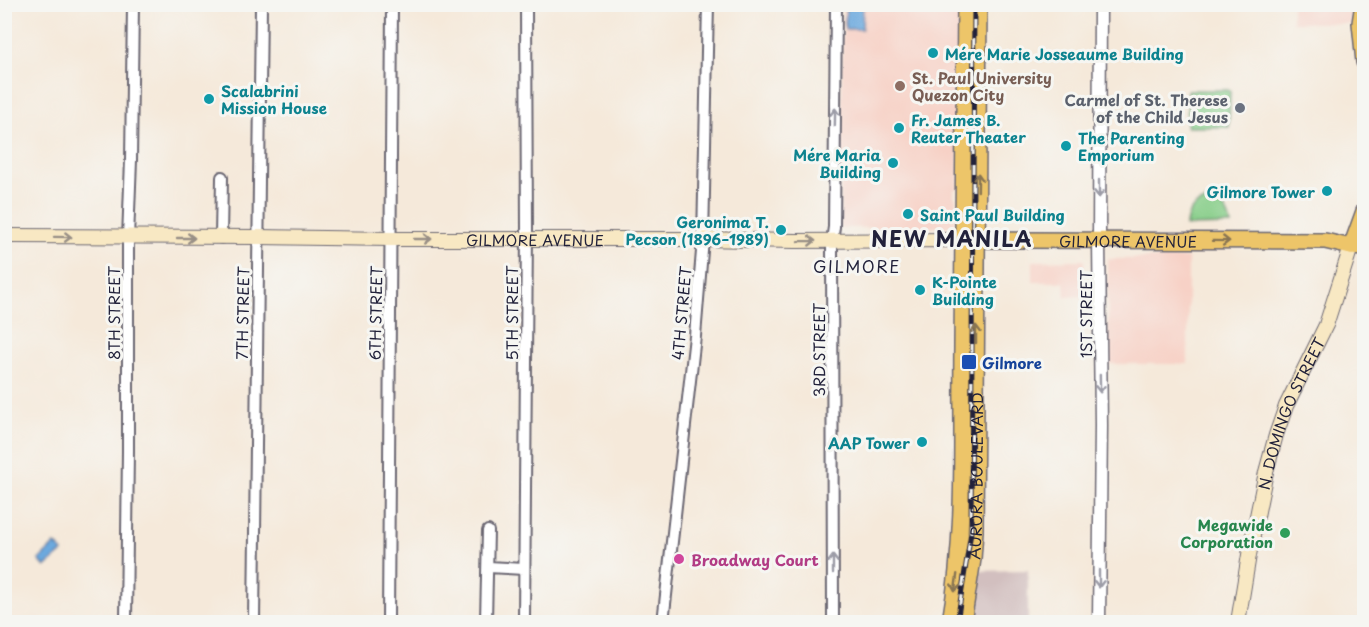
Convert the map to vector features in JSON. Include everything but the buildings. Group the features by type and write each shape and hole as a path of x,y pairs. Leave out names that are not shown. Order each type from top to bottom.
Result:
{"main road":[{"name":"AURORA BOULEVARD","path":"963,622 975,539 965,4"},
{"name":"AURORA BOULEVARD","path":"950,622 961,533 980,4"},
{"path":"1363,4 1360,23 1365,62"},
{"name":"N. DOMINGO STREET","path":"1238,622 1249,555 1276,435 1286,406 1326,325 1358,247 1365,211"},
{"name":"GILMORE AVENUE","path":"4,236 832,241 1324,241 1358,247"}],"street":[{"name":"8TH STREET","path":"126,622 128,237 133,4"},
{"name":"7TH STREET","path":"254,622 261,4"},
{"name":"6TH STREET","path":"388,622 392,4"},
{"name":"5TH STREET","path":"524,622 526,4"},
{"name":"4TH STREET","path":"663,622 703,239 708,4"},
{"name":"3RD STREET","path":"833,622 832,241 836,4"},
{"name":"1ST STREET","path":"1099,622 1100,4"},
{"path":"221,238 222,177"},
{"path":"486,620 488,531"},
{"path":"488,567 524,569"}],"shaded area":[{"name":"St. Paul University Quezon City","path":"843,5 959,5 958,189 954,189 955,222 952,225 947,227 840,228"},
{"path":"1292,5 1353,5 1352,24 1292,22"},
{"path":"1188,258 1188,364 1108,364 1108,259"},
{"path":"1084,260 1084,296 1065,297 1064,282 1033,282 1033,261"},
{"path":"1028,570 1028,622 967,620 975,571"}],"green space":[{"path":"1188,90 1230,90 1229,127 1187,127"},
{"path":"1206,201 1221,205 1231,225 1186,226 1192,210"}],"water":[{"path":"846,5 863,5 862,29 845,29"},
{"path":"55,544 63,552 45,567 39,560"}],"railway":[{"path":"957,622 971,532 974,4"}],"place":[{"name":"Mére Marie Josseaume Building","path":"933,53"},
{"name":"St. Paul University Quezon City","path":"900,86"},
{"name":"Scalabrini Mission House","path":"209,99"},
{"name":"Carmel of St. Therese of the Child Jesus","path":"1240,108"},
{"name":"Fr. James B. Reuter Theater","path":"899,128"},
{"name":"The Parenting Emporium","path":"1066,146"},
{"name":"Mére Maria Building","path":"893,163"},
{"name":"Gilmore Tower","path":"1327,191"},
{"name":"Saint Paul Building","path":"908,214"},
{"name":"Geronima T. Pecson (1896–1989)","path":"781,230"},
{"name":"K-Pointe Building","path":"920,290"},
{"name":"Gilmore","path":"969,362"},
{"name":"AAP Tower","path":"922,442"},
{"name":"Megawide Corporation","path":"1285,533"},
{"name":"Broadway Court","path":"679,559"}],"district":[{"name":"NEW MANILA","path":"952,238"},
{"name":"GILMORE","path":"857,266"}]}
